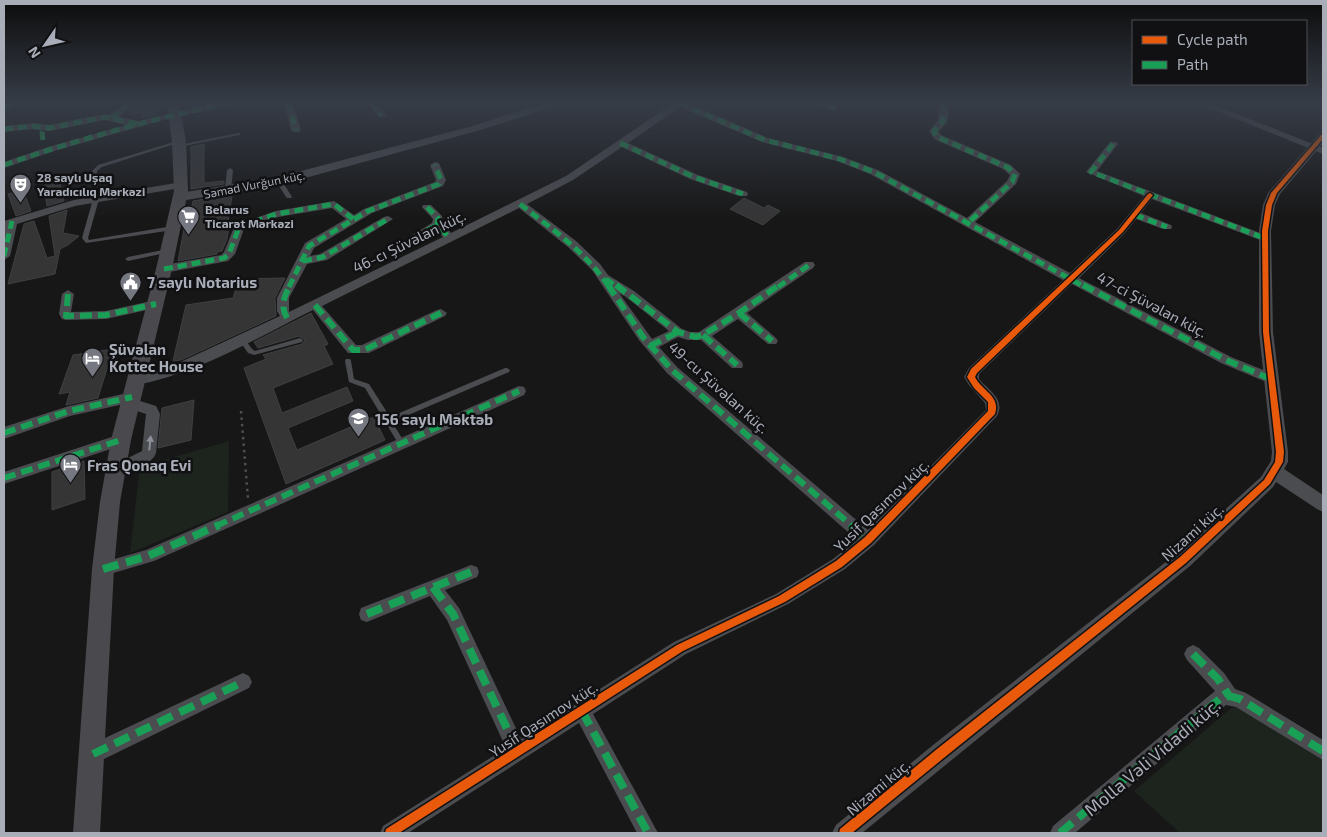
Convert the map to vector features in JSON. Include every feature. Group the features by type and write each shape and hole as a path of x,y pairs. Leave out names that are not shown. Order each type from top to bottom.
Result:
{"main road":[{"path":"86,833 93,754 103,569 115,471 174,228 181,191 179,144"}],"street":[{"path":"4,165 76,141"},
{"name":"Səməd Vurğun küç.","path":"8,222 63,205 96,199 181,191 228,190 279,181 428,141"},
{"name":"46-cı Şüvəlan küç.","path":"4,433 69,411 133,393 163,375 315,305 583,172 623,141"},
{"name":"47-ci Şüvəlan küç.","path":"769,141 860,166 885,177 1071,279 1244,369 1271,378"},
{"path":"946,141 1007,167 1015,174 1012,182 969,222"},
{"path":"620,143 694,177 743,194"},
{"path":"1113,144 1091,172 1264,238"},
{"name":"Nizami küç.","path":"844,833 940,753 1183,560 1257,492 1274,471 1279,462 1280,452 1266,332 1264,238 1269,205 1274,193 1320,144"},
{"path":"288,318 283,311 283,298 306,252 316,241 379,206 438,184 442,180 435,165"},
{"name":"Yusif Qasımov küç.","path":"390,833 680,648 802,588 839,564 868,540 992,412 993,402 972,383 971,377 974,372 1121,231 1150,195"},
{"path":"166,260 224,258 229,254 239,227 276,214 334,204 353,219"},
{"name":"49-cu Şüvəlan küç.","path":"520,204 583,254 604,277 650,346 672,370 868,540"},
{"path":"427,207 438,218 437,225"},
{"path":"1135,214 1167,227"},
{"path":"303,261 323,256 388,219"},
{"path":"4,256 8,222"},
{"path":"437,225 450,238"},
{"path":"415,237 437,225"},
{"path":"604,277 630,294 678,332 688,336 703,335 809,264"},
{"path":"68,294 66,316 106,316 156,304"},
{"path":"315,305 352,350 357,351 441,313"},
{"path":"739,312 772,341"},
{"path":"650,346 678,332"},
{"path":"703,335 737,365"},
{"path":"103,569 148,556 519,391"},
{"path":"115,471 145,457 149,453 153,414 133,393"},
{"path":"4,478 121,440"},
{"path":"1274,471 1323,504"},
{"path":"367,614 471,572"},
{"path":"433,587 453,614 518,752"},
{"path":"1193,654 1212,673 1230,696"},
{"path":"93,754 243,682"},
{"name":"Molla Vəli Vidadi küç.","path":"1060,833 1222,697 1230,696 1240,699 1323,751"},
{"path":"582,711 648,833"}],"lane":[{"path":"94,185 95,171 100,166 179,144 196,141"},
{"path":"228,190 230,170"},
{"path":"279,181 290,197"},
{"path":"96,199 85,238 88,242 174,228"},
{"path":"128,259 166,260"},
{"path":"242,340 250,351 254,353 300,340"},
{"path":"348,362 351,380 367,386 401,443"},
{"path":"388,421 507,370"}],"path":[{"path":"241,411 249,511"}],"shaded area":[{"path":"229,441 228,512 130,553 140,467"},
{"path":"1238,706 1249,710 1323,757 1323,833 1180,833 1134,791 1230,709"}],"building":[{"path":"204,144 204,183 224,181 224,184 191,189 191,147"},
{"path":"59,180 64,201 47,206 44,185"},
{"path":"23,190 31,211 16,216 8,194"},
{"path":"232,196 227,239 222,251 217,252 217,254 178,261 184,229 187,229 193,201"},
{"path":"744,198 764,208 768,205 780,211 763,225 730,209"},
{"path":"67,210 63,233 79,236 60,249 55,274 8,284 24,224 34,221 47,258 55,256 49,216"},
{"path":"285,278 275,298 276,316 181,360 173,361 186,305 233,298 239,279"},
{"path":"311,313 328,344 324,346 333,364 273,388 282,413 347,387 353,401 288,428 297,450 374,417 385,440 286,484 244,368 266,359 263,355 302,344 305,340 299,336 258,348 254,342"},
{"path":"113,349 98,398 66,405 70,392 59,394 73,355"},
{"path":"194,400 191,440 158,448 162,408"},
{"path":"84,461 85,499 52,510 52,472"}],"marked path":[{"path":"4,165 79,141"},
{"path":"769,141 840,159 874,172 1071,279 1226,360 1271,379"},
{"path":"946,141 1007,167 1015,174 1012,182 969,222"},
{"path":"620,143 694,177 743,194"},
{"path":"1113,144 1091,172 1264,238"},
{"path":"287,318 283,311 283,298 309,246 368,211 439,184 441,180 435,165"},
{"path":"164,269 224,258 229,254 239,227 276,214 334,204 353,219"},
{"path":"520,204 572,244 596,267 643,337 672,370 868,540"},
{"path":"427,207 438,218 437,225 450,238"},
{"path":"1135,215 1167,227"},
{"path":"303,261 323,257 388,219"},
{"path":"4,256 12,221"},
{"path":"415,237 437,225"},
{"path":"606,279 630,294 678,332 696,337 703,335 739,313 809,265"},
{"path":"68,294 66,316 106,315 156,304"},
{"path":"315,305 353,350 364,350 441,313"},
{"path":"739,313 772,341"},
{"path":"650,346 678,332"},
{"path":"703,335 737,365"},
{"path":"103,569 148,556 519,391"},
{"path":"4,433 69,411 132,397"},
{"path":"4,478 121,440"},
{"path":"367,614 471,572"},
{"path":"433,587 453,614 518,752"},
{"path":"1193,654 1218,679 1229,696"},
{"path":"93,754 243,682"},
{"path":"1060,833 1222,697 1229,696 1240,699 1323,751"},
{"path":"582,711 648,833"}],"cycle path":[{"path":"844,833 1183,560 1267,482 1279,462 1280,452 1266,332 1265,231 1269,205 1274,193 1319,141"},
{"path":"390,833 680,648 782,599 839,564 868,540 992,412 992,402 973,382 971,377 974,371 1121,231 1150,195"}],"place":[{"name":"28 saylı Uşaq Yaradıcılıq Mərkəzi","path":"21,203"},
{"name":"Belarus Ticarət Mərkəzi","path":"189,235"},
{"name":"7 saylı Notarius","path":"131,301"},
{"name":"Şüvəlan Kottec House","path":"93,377"},
{"name":"156 saylı Məktəb","path":"359,438"},
{"name":"Fras Qonaq Evi","path":"71,484"}]}
